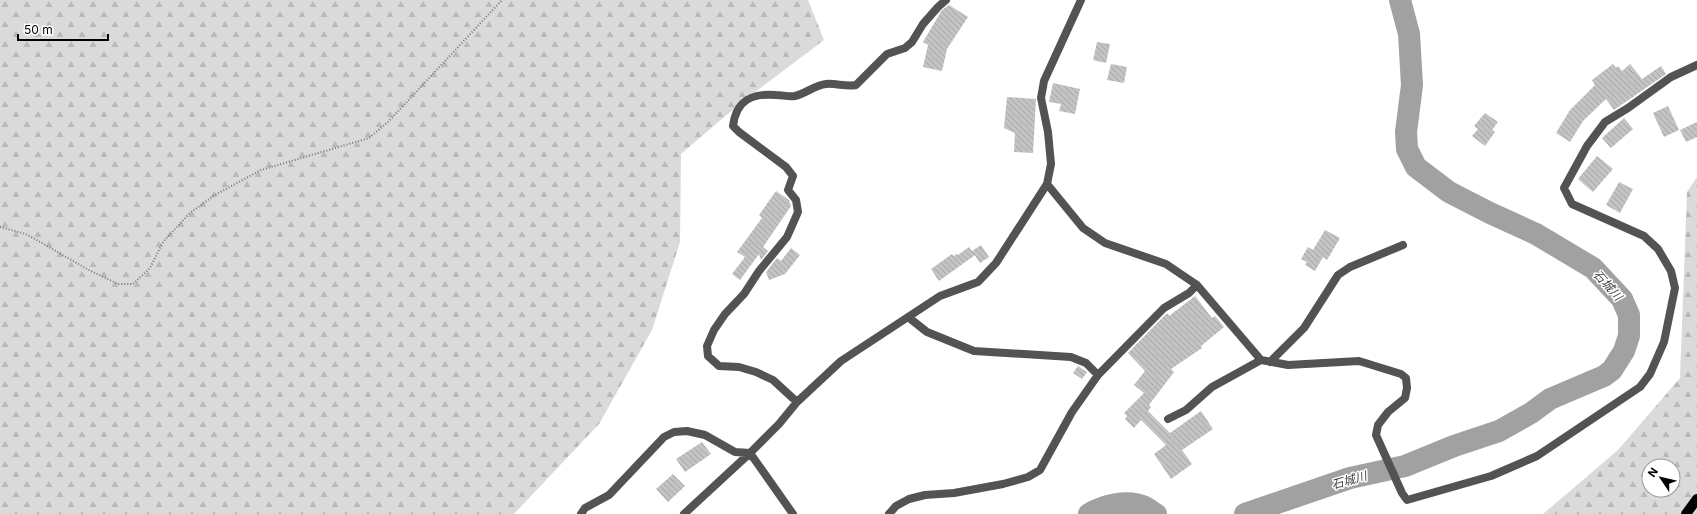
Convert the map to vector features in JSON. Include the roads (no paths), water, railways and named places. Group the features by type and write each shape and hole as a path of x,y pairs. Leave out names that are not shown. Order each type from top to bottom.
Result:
{"main road":[{"path":"1686,514 1697,499"}],"street":[{"path":"797,402 773,380 756,372 739,367 718,366 708,356 707,346 714,330 744,294 759,271 787,237 798,212 796,200 788,190 793,176 786,167 733,126 739,107 743,101 757,96 774,94 794,96 825,84 856,85 870,69 887,54 905,48 912,42 923,24 946,0"},
{"path":"684,514 750,453 797,402 841,361 940,296 978,282 996,262 1047,184 1051,164 1048,132 1041,98 1044,81 1081,0"},
{"path":"1047,184 1083,228 1105,243 1166,264 1197,285 1261,360 1288,365 1359,361 1401,374 1406,378 1408,388 1405,398 1388,412 1378,425 1376,435 1402,493 1407,500 1491,476 1537,456 1640,387 1650,374 1664,342 1675,288 1671,271 1658,249 1644,236 1572,204 1564,188 1587,146 1605,122 1671,77 1697,65"},
{"path":"1270,362 1304,328 1338,275 1350,267 1403,245"},
{"path":"889,514 896,506 909,499 1003,484 1028,477 1040,470 1072,412 1098,375 1164,308 1189,293 1197,285"},
{"path":"908,317 927,332 974,351 1071,357 1086,363 1098,375"},
{"path":"1168,419 1186,410 1212,387 1261,360"},
{"path":"581,514 585,508 610,495 664,437 674,432 688,430 705,435 735,452 750,453"},
{"path":"750,453 794,514"}],"waterway":[{"name":"石城川","path":"1245,514 1350,478 1405,466 1454,446 1499,431 1531,413 1550,399 1604,376 1612,370 1624,351 1629,336 1629,315 1622,299 1593,268 1536,234 1449,192 1416,167 1407,149 1406,132 1412,85 1409,34 1400,0"},
{"name":"石城川","path":"1089,514 1102,508 1124,503 1131,503 1145,507 1156,514"}]}
